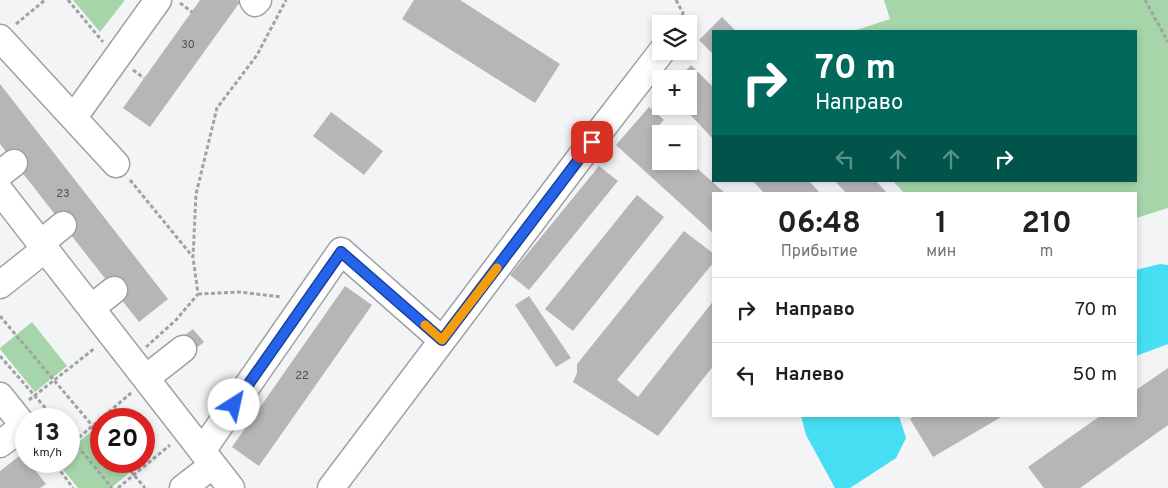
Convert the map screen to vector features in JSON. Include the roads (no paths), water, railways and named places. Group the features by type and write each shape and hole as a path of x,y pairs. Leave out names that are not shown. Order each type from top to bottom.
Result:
{"lane":[{"path":"74,117 158,0"},
{"path":"253,0 255,3 258,0"},
{"path":"7,32 74,117 116,164"},
{"path":"331,488 655,60"},
{"path":"0,191 232,488"},
{"path":"0,285 64,226"},
{"path":"183,488 201,449 341,252 442,340"},
{"path":"91,308 114,290"},
{"path":"141,373 183,349"},
{"path":"0,444 24,426 7,404"}],"water":[{"path":"1160,264 1168,265 1168,344 1137,356 1137,270"},
{"path":"801,417 899,417 906,438 896,458 850,488 835,488 806,435"}]}
